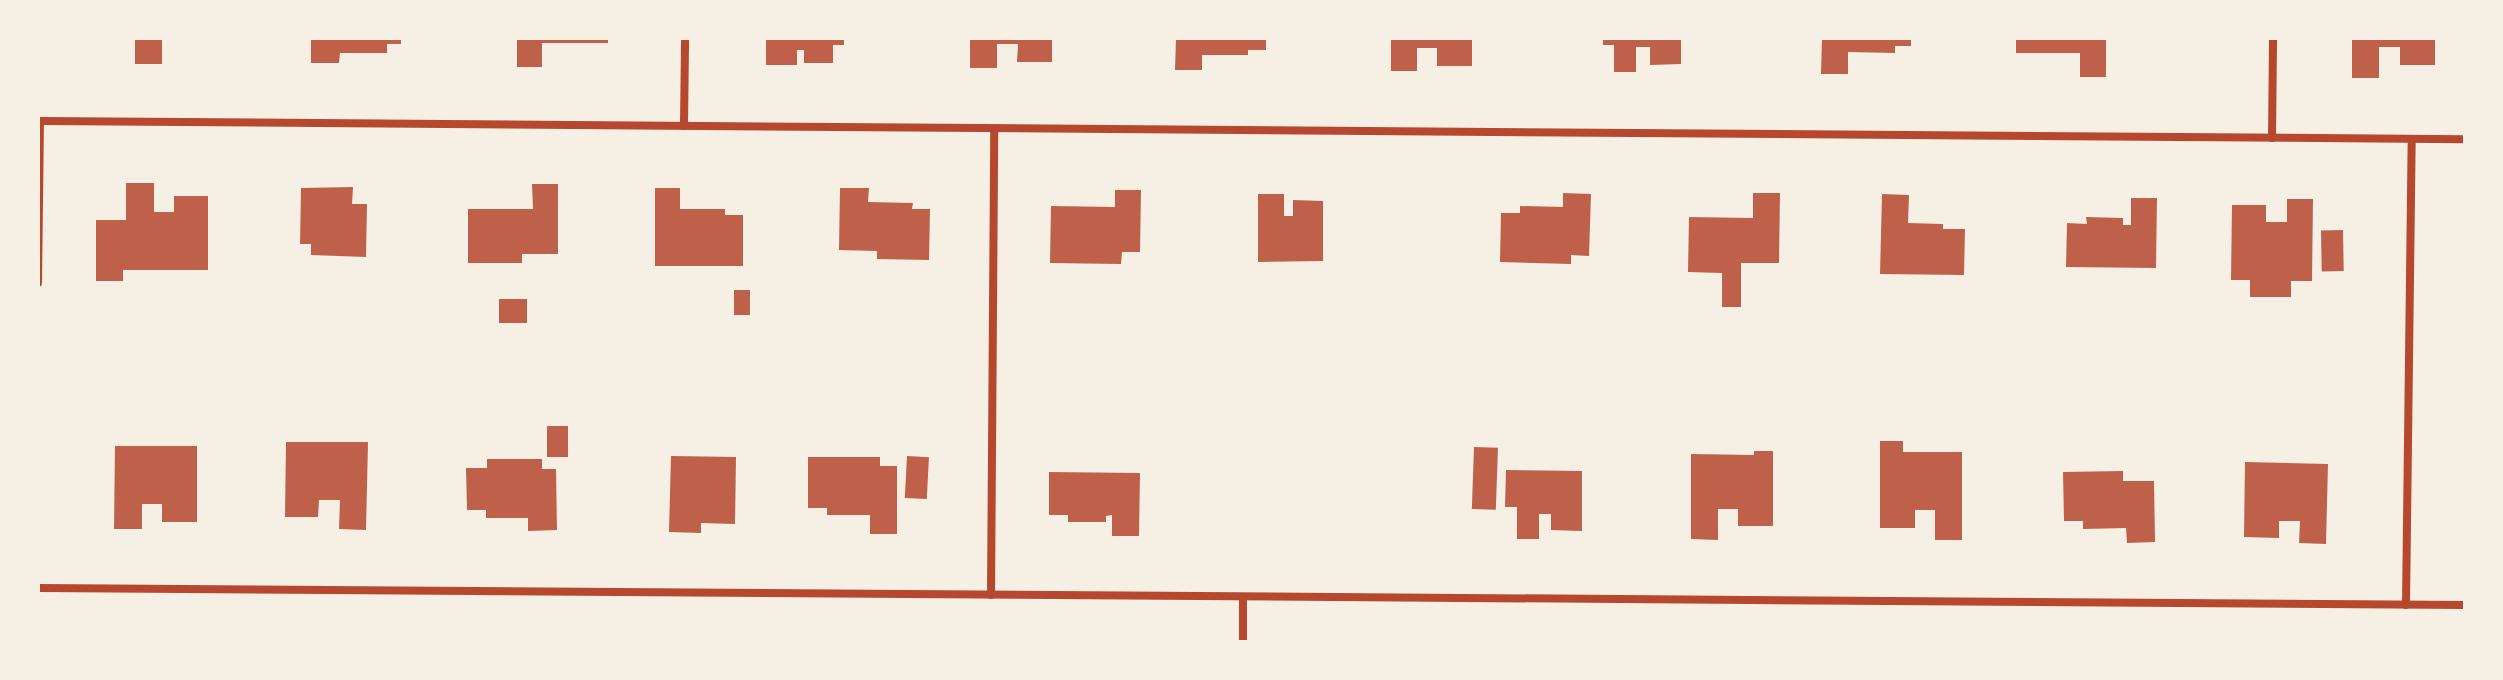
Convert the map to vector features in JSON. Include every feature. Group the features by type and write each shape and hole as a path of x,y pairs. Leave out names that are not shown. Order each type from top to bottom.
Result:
{"street":[{"path":"684,126 685,38"},
{"path":"2272,138 2273,38"},
{"path":"38,283 40,121 2465,139"},
{"path":"991,595 994,129"},
{"path":"2406,605 2412,139"},
{"path":"38,588 2465,605"},
{"path":"1243,597 1243,642"}],"building":[{"path":"135,38 162,38 162,64 135,64"},
{"path":"311,38 401,38 401,44 387,44 387,53 340,53 339,63 311,63"},
{"path":"517,38 608,38 608,43 542,43 542,67 517,67"},
{"path":"766,38 844,38 844,45 833,45 833,63 804,63 804,50 797,50 797,65 766,65"},
{"path":"970,38 1052,38 1052,62 1017,62 1018,44 997,44 997,68 970,68"},
{"path":"1176,38 1266,38 1266,50 1248,50 1248,55 1202,55 1202,70 1175,70"},
{"path":"1391,38 1472,38 1472,66 1437,66 1437,48 1417,48 1417,71 1391,71"},
{"path":"1603,38 1681,38 1681,64 1650,65 1650,47 1636,47 1636,72 1614,72 1614,45 1603,45"},
{"path":"1822,38 1911,38 1911,46 1895,46 1895,53 1848,52 1848,74 1821,74"},
{"path":"2016,38 2106,38 2106,77 2080,77 2080,53 2016,53"},
{"path":"2352,38 2435,38 2435,65 2400,65 2400,47 2379,47 2379,78 2352,78"},
{"path":"126,183 154,183 154,212 174,212 174,196 208,196 208,270 123,270 123,281 96,281 96,220 126,220"},
{"path":"532,184 558,184 558,254 522,254 522,263 468,263 468,209 533,209"},
{"path":"353,187 352,204 367,204 366,257 311,255 311,244 300,244 301,188"},
{"path":"655,188 680,188 680,209 725,209 725,215 743,215 743,266 655,266"},
{"path":"840,188 869,188 868,202 913,203 912,209 930,209 929,260 877,259 877,251 839,250"},
{"path":"1115,190 1141,190 1140,252 1122,252 1121,264 1050,263 1051,206 1115,207"},
{"path":"1563,193 1591,194 1589,256 1571,255 1571,264 1500,262 1501,213 1520,213 1520,206 1563,207"},
{"path":"1753,193 1780,193 1779,263 1741,263 1741,307 1722,307 1722,273 1688,272 1689,217 1753,218"},
{"path":"1258,194 1284,194 1284,216 1293,216 1293,200 1323,201 1323,261 1258,262"},
{"path":"1882,194 1909,195 1908,223 1943,224 1943,229 1965,229 1964,275 1880,274"},
{"path":"2131,198 2157,198 2156,268 2066,267 2067,223 2087,224 2086,217 2123,218 2123,225 2131,225"},
{"path":"2287,199 2313,199 2312,281 2291,281 2291,297 2250,297 2250,280 2231,280 2232,205 2266,205 2266,222 2287,222"},
{"path":"2321,230 2343,230 2344,271 2322,271"},
{"path":"734,290 750,290 750,315 734,315"},
{"path":"499,299 527,299 527,323 499,323"},
{"path":"547,426 568,426 568,457 547,457"},
{"path":"1880,441 1903,441 1903,452 1962,452 1962,540 1935,540 1935,510 1915,510 1915,528 1880,528"},
{"path":"286,442 368,442 366,530 339,529 340,500 319,500 318,517 285,517"},
{"path":"115,446 197,446 197,522 162,522 162,504 142,504 142,529 114,529"},
{"path":"1474,447 1498,448 1496,510 1472,509"},
{"path":"1754,451 1773,451 1773,526 1738,526 1738,509 1718,509 1718,540 1691,539 1691,454 1754,455"},
{"path":"671,456 736,457 735,524 701,523 701,533 669,532"},
{"path":"907,456 929,457 927,499 905,498"},
{"path":"808,457 880,457 880,466 897,466 897,534 870,534 870,515 827,515 827,508 808,508"},
{"path":"487,459 542,459 542,469 556,469 557,530 528,531 528,518 486,518 486,510 467,510 466,468 487,468"},
{"path":"2245,462 2328,464 2326,544 2299,543 2300,521 2279,521 2279,538 2244,537"},
{"path":"1506,470 1582,471 1582,531 1551,530 1551,514 1539,514 1539,539 1517,539 1517,507 1505,507"},
{"path":"2123,471 2123,481 2154,481 2155,542 2127,543 2126,528 2083,529 2083,521 2064,521 2063,472"},
{"path":"1049,472 1140,473 1139,536 1112,536 1112,515 1106,516 1106,522 1068,522 1068,515 1049,515"}]}
